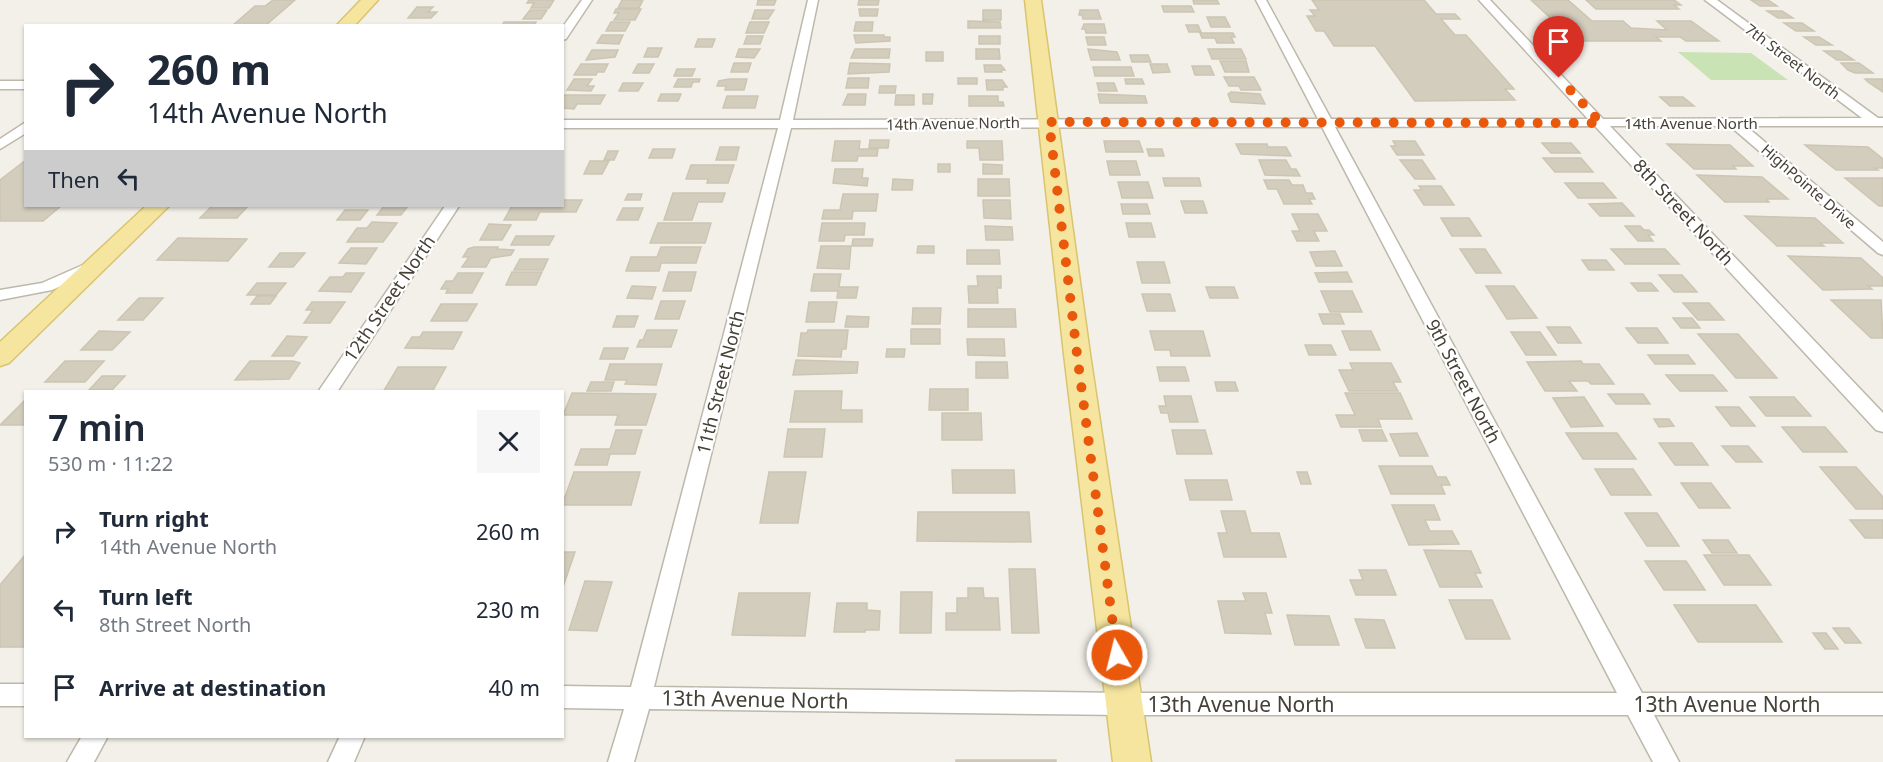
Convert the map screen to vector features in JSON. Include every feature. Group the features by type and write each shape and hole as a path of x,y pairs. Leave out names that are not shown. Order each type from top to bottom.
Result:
{"main road":[{"path":"346,24 370,0"},
{"path":"1033,0 1077,354 1132,762"},
{"path":"2,348 157,207"}],"street":[{"path":"564,35 587,0"},
{"name":"11th Street North","path":"621,762 640,697 786,124 813,0"},
{"name":"9th Street North","path":"1261,0 1666,762"},
{"name":"8th Street North","path":"1484,0 1883,424"},
{"name":"7th Street North","path":"1710,0 1874,122"},
{"path":"0,85 24,85"},
{"path":"1874,122 1883,136"},
{"name":"14th Avenue North","path":"564,124 1874,122"},
{"name":"HighPointe Drive","path":"1734,123 1883,250"},
{"path":"0,145 24,127"},
{"name":"12th Street North","path":"328,390 451,207"},
{"path":"0,295 55,284 96,264"},
{"path":"0,695 24,694"},
{"name":"13th Avenue North","path":"564,697 1124,704 1883,704"},
{"path":"80,762 95,738"},
{"path":"341,762 352,738"}],"green space":[{"path":"1678,52 1751,53 1788,80 1711,80"}],"building":[{"path":"273,0 295,0 267,24 234,24 255,6 265,6"},
{"path":"529,0 554,0 549,8 531,8 534,3 527,3"},
{"path":"622,0 643,0 639,8 618,8"},
{"path":"758,0 776,0 774,5 757,5"},
{"path":"859,0 879,0 878,5 858,5"},
{"path":"1193,0 1217,0 1219,4 1194,4"},
{"path":"1312,0 1424,0 1436,14 1455,14 1460,19 1441,19 1455,35 1466,35 1514,89 1505,89 1515,100 1415,101 1375,46 1334,46 1324,31 1316,31 1307,16 1315,16 1310,10 1319,10"},
{"path":"1531,0 1568,0 1592,21 1623,21 1631,28 1667,30 1657,21 1691,21 1719,41 1686,41 1680,37 1656,37 1661,41 1566,41 1549,25 1558,25"},
{"path":"1586,0 1674,0 1681,5 1674,5 1679,9 1596,9"},
{"path":"1751,0 1768,0 1777,6 1760,6"},
{"path":"1162,6 1191,6 1194,12 1164,12"},
{"path":"417,7 433,7 428,12 437,12 431,18 408,18"},
{"path":"616,9 641,9 635,20 614,20 619,13 614,13"},
{"path":"859,9 878,9 877,16 860,16"},
{"path":"530,10 547,10 541,19 523,19"},
{"path":"755,10 774,10 768,19 752,19"},
{"path":"983,10 1001,10 1001,20 983,20"},
{"path":"1080,10 1098,10 1101,19 1083,19 1082,15 1079,15"},
{"path":"1767,11 1782,11 1793,18 1778,18"},
{"path":"1207,17 1225,17 1230,27 1211,27"},
{"path":"968,21 1000,22 1001,28 968,28"},
{"path":"504,22 536,22 535,24 503,24"},
{"path":"611,22 630,22 625,31 606,31"},
{"path":"750,22 769,22 764,33 746,33"},
{"path":"856,22 873,22 872,31 854,31"},
{"path":"1784,23 1802,23 1814,31 1796,31"},
{"path":"1084,24 1104,24 1106,33 1086,33 1085,29 1082,29"},
{"path":"1186,25 1198,25 1201,32 1189,32"},
{"path":"1200,33 1233,33 1235,37 1231,37 1234,43 1217,43 1215,38 1202,38"},
{"path":"602,35 623,35 619,44 597,43"},
{"path":"854,35 884,35 884,37 890,37 890,41 856,43"},
{"path":"747,36 763,36 760,44 744,44"},
{"path":"979,36 1000,36 1000,44 979,44"},
{"path":"1086,37 1104,37 1106,45 1088,45"},
{"path":"1804,37 1819,37 1832,45 1816,45"},
{"path":"698,39 715,39 712,47 695,47"},
{"path":"648,48 662,48 658,57 644,57"},
{"path":"739,49 760,49 754,58 736,57"},
{"path":"855,49 890,49 889,58 851,58"},
{"path":"976,49 999,49 1000,59 976,59"},
{"path":"1088,49 1117,52 1120,60 1091,60"},
{"path":"1208,49 1241,49 1246,59 1212,59"},
{"path":"592,50 618,50 615,57 586,60"},
{"path":"1824,51 1840,51 1854,60 1837,60"},
{"path":"926,52 943,52 943,61 926,61"},
{"path":"1130,55 1148,55 1151,62 1132,62"},
{"path":"1220,61 1246,61 1249,72 1225,72"},
{"path":"734,63 751,63 748,72 731,72"},
{"path":"850,63 890,64 889,72 848,74"},
{"path":"1841,63 1859,63 1873,73 1855,73"},
{"path":"581,64 608,64 604,72 597,72 596,75 574,75"},
{"path":"638,64 654,64 649,73 633,73"},
{"path":"1150,64 1167,64 1170,72 1153,73"},
{"path":"984,65 1001,65 1005,70 985,72"},
{"path":"1192,66 1210,66 1214,75 1195,75"},
{"path":"1093,67 1131,67 1134,76 1095,76"},
{"path":"677,69 695,69 692,76 674,76"},
{"path":"1224,77 1254,77 1261,90 1241,90 1239,86 1229,86"},
{"path":"848,78 869,78 868,88 846,88"},
{"path":"958,78 977,78 977,84 958,84"},
{"path":"574,79 592,79 587,86 594,86 591,91 567,90"},
{"path":"678,79 700,79 699,82 693,82 691,87 674,87"},
{"path":"747,79 744,90 725,90 726,86 717,86 719,81"},
{"path":"1125,79 1142,79 1144,84 1126,84"},
{"path":"1865,79 1883,79 1883,92 1868,82"},
{"path":"986,80 1002,80 1007,87 1003,87 1003,90 987,90"},
{"path":"623,83 643,83 638,91 619,91"},
{"path":"1097,83 1114,83 1117,91 1099,91"},
{"path":"880,86 896,86 895,93 879,93"},
{"path":"1231,92 1260,94 1265,104 1231,102 1228,94"},
{"path":"661,94 681,94 678,101 658,101"},
{"path":"848,94 866,94 865,105 843,105"},
{"path":"923,94 933,94 932,104 923,104"},
{"path":"1098,94 1145,96 1147,103 1100,103"},
{"path":"564,95 605,95 600,104 577,104 574,109 564,108"},
{"path":"896,95 914,95 914,105 895,105"},
{"path":"727,96 758,96 755,108 723,108"},
{"path":"969,96 998,96 998,102 1003,102 1004,106 969,106"},
{"path":"1660,97 1683,97 1694,106 1670,106"},
{"path":"870,140 889,140 888,148 869,148"},
{"path":"835,141 860,141 859,149 878,149 877,156 858,156 857,161 832,161"},
{"path":"967,141 1002,141 1003,160 980,160 979,148 967,148"},
{"path":"1104,141 1139,141 1143,152 1106,152"},
{"path":"1393,141 1415,141 1424,155 1397,155 1391,146 1396,146"},
{"path":"1542,143 1571,143 1580,153 1551,153"},
{"path":"1236,144 1267,144 1268,147 1286,147 1291,156 1241,154"},
{"path":"1667,144 1730,145 1753,166 1733,166 1736,169 1694,169"},
{"path":"1805,145 1868,147 1883,159 1883,168 1836,170"},
{"path":"720,147 739,147 736,160 716,160"},
{"path":"653,149 675,149 672,158 649,158"},
{"path":"1147,149 1162,149 1164,156 1149,156"},
{"path":"608,151 618,151 614,160 604,160"},
{"path":"1543,158 1581,158 1593,172 1555,172"},
{"path":"1259,160 1286,160 1291,169 1296,169 1300,176 1265,175"},
{"path":"1400,160 1422,160 1435,179 1415,179"},
{"path":"590,161 609,161 602,174 584,174"},
{"path":"1107,161 1136,161 1140,175 1110,175"},
{"path":"24,162 24,207 60,207 43,221 0,221 0,180"},
{"path":"938,164 950,164 950,172 938,172"},
{"path":"983,164 1002,165 1002,174 983,174"},
{"path":"691,165 734,165 728,183 707,183 708,179 686,179"},
{"path":"835,169 863,169 862,178 868,178 867,186 833,183"},
{"path":"1697,175 1762,177 1788,199 1766,199 1769,202 1725,202"},
{"path":"1163,178 1199,178 1201,186 1165,186"},
{"path":"1845,178 1883,178 1883,206 1879,206"},
{"path":"893,179 913,180 912,190 892,190"},
{"path":"978,179 1009,179 1010,196 978,196"},
{"path":"1264,180 1289,180 1292,185 1303,185 1306,193 1312,193 1315,199 1309,199 1312,204 1284,204 1277,189 1268,189"},
{"path":"1118,182 1148,182 1153,198 1122,198"},
{"path":"1565,183 1603,183 1616,198 1578,198"},
{"path":"1419,186 1441,186 1454,205 1424,205 1414,190 1422,190"},
{"path":"673,193 725,193 722,202 698,202 692,220 664,220"},
{"path":"628,194 642,194 640,200 625,200"},
{"path":"843,194 878,194 876,211 853,211 852,219 822,219 824,210 840,210"},
{"path":"564,200 582,200 576,212 540,212 536,220 504,220 511,207 564,207"},
{"path":"983,200 1010,200 1011,219 984,218"},
{"path":"1181,201 1203,201 1207,213 1185,213"},
{"path":"1622,203 1634,216 1600,216 1589,204"},
{"path":"1121,204 1147,204 1150,214 1123,214"},
{"path":"211,207 247,207 237,218 200,218"},
{"path":"383,207 407,207 401,215 377,215"},
{"path":"623,208 643,208 638,220 617,220"},
{"path":"345,210 368,210 360,220 337,220"},
{"path":"1292,214 1318,214 1327,231 1314,231 1319,241 1297,241 1292,231 1300,231"},
{"path":"1745,216 1815,218 1843,243 1820,243 1824,246 1777,246"},
{"path":"1441,218 1469,218 1481,236 1452,236"},
{"path":"372,222 397,223 383,242 347,242 357,228 367,228"},
{"path":"658,223 711,223 705,243 650,243"},
{"path":"822,223 865,223 864,235 845,235 844,241 819,241"},
{"path":"1126,223 1151,223 1155,237 1129,237"},
{"path":"489,224 511,225 502,240 480,240"},
{"path":"985,226 1012,227 1013,240 986,240"},
{"path":"1625,226 1640,226 1644,230 1649,230 1654,235 1648,235 1653,241 1638,241"},
{"path":"516,236 554,236 549,245 511,245"},
{"path":"178,238 247,239 228,261 157,260"},
{"path":"853,239 873,239 872,246 852,246"},
{"path":"821,246 851,246 849,269 817,268"},
{"path":"918,246 934,246 934,253 917,253"},
{"path":"474,247 514,250 511,255 491,258 486,267 462,267 469,257 463,257 468,249"},
{"path":"661,247 701,247 696,263 661,263 659,271 626,271 631,257 657,257"},
{"path":"351,248 377,248 366,264 339,263"},
{"path":"1460,249 1485,249 1501,273 1476,273"},
{"path":"1611,249 1665,249 1679,264 1625,264"},
{"path":"967,250 999,250 1000,264 967,264"},
{"path":"1335,251 1342,266 1316,266 1310,252"},
{"path":"280,253 305,253 293,267 269,267"},
{"path":"1788,256 1861,258 1883,278 1883,286 1868,286 1872,289 1823,290"},
{"path":"520,259 548,259 543,270 514,270"},
{"path":"1582,260 1606,260 1614,270 1589,270"},
{"path":"1137,262 1164,262 1170,283 1142,283"},
{"path":"512,272 542,272 536,285 506,285"},
{"path":"669,272 696,272 691,291 663,291"},
{"path":"1347,272 1352,282 1319,282 1315,273"},
{"path":"346,273 364,273 351,292 319,291 330,277 343,277"},
{"path":"458,273 483,273 472,293 446,293 448,289 441,289 446,281 453,281"},
{"path":"814,274 841,274 839,287 858,287 856,298 837,298 838,291 811,291"},
{"path":"1659,275 1682,275 1697,292 1674,292"},
{"path":"977,276 1001,276 1001,288 997,288 998,303 969,303 968,286 978,286"},
{"path":"257,283 286,283 276,295 247,295"},
{"path":"1631,283 1651,283 1658,291 1638,291"},
{"path":"632,286 656,287 652,299 627,298"},
{"path":"1486,286 1514,286 1537,318 1507,319"},
{"path":"1206,287 1234,287 1238,298 1210,298"},
{"path":"1321,291 1352,291 1362,312 1330,312"},
{"path":"1142,294 1170,294 1175,311 1147,311"},
{"path":"257,296 276,296 270,304 251,304"},
{"path":"139,298 163,298 143,320 118,320"},
{"path":"1831,300 1881,300 1883,338 1871,338"},
{"path":"661,301 685,301 679,319 655,319"},
{"path":"312,302 345,302 330,323 304,323 313,310 306,310"},
{"path":"809,302 837,302 834,322 806,322"},
{"path":"1683,303 1709,303 1724,320 1698,320"},
{"path":"441,304 477,304 467,321 431,321"},
{"path":"913,308 941,308 940,324 912,324"},
{"path":"968,309 1015,309 1016,327 968,327"},
{"path":"1319,314 1340,314 1344,324 1323,324"},
{"path":"617,316 638,316 634,327 613,327"},
{"path":"847,316 869,317 868,327 845,327"},
{"path":"1673,318 1692,318 1700,328 1681,328"},
{"path":"1547,327 1570,327 1581,343 1558,343"},
{"path":"1626,328 1657,328 1668,343 1638,343"},
{"path":"911,329 940,329 940,344 911,344"},
{"path":"647,330 677,330 671,347 637,347"},
{"path":"808,330 848,330 846,349 842,349 841,357 798,356 801,333 807,333"},
{"path":"99,331 130,332 112,350 81,350"},
{"path":"1150,331 1203,331 1210,356 1171,356 1170,350 1155,350"},
{"path":"1342,331 1371,331 1380,350 1350,350"},
{"path":"423,332 462,332 453,349 405,348 412,337 420,337"},
{"path":"1511,332 1540,332 1556,355 1526,355"},
{"path":"1698,334 1738,334 1777,378 1736,378"},
{"path":"287,336 307,337 293,356 272,356"},
{"path":"967,339 1004,339 1005,356 968,355"},
{"path":"1305,345 1331,345 1336,355 1309,355"},
{"path":"604,348 628,348 624,359 600,359"},
{"path":"887,349 905,349 904,357 886,357"},
{"path":"1648,355 1688,355 1695,364 1655,364"},
{"path":"796,360 858,362 857,373 793,375"},
{"path":"65,361 104,361 85,382 45,382"},
{"path":"250,361 300,363 289,379 235,380"},
{"path":"1581,361 1583,364 1599,364 1614,384 1569,381 1577,391 1545,391 1527,362"},
{"path":"976,362 1007,362 1008,378 976,378"},
{"path":"1350,363 1391,363 1401,382 1393,382 1398,391 1349,391 1339,370 1353,370"},
{"path":"610,364 662,364 656,385 625,384 627,380 605,380"},
{"path":"398,367 446,367 433,390 384,390"},
{"path":"1157,367 1185,367 1189,381 1160,381"},
{"path":"1666,375 1713,375 1727,391 1680,391"},
{"path":"102,376 125,376 112,390 89,390"},
{"path":"591,382 614,382 611,391 587,391"},
{"path":"1215,382 1235,382 1238,391 1217,391"},
{"path":"930,389 968,389 968,410 929,410"},
{"path":"795,391 842,391 841,410 862,410 862,422 790,422"},
{"path":"572,393 656,394 646,425 615,425 618,415 564,415"},
{"path":"1345,393 1400,393 1412,419 1378,419 1381,427 1341,427 1336,415 1355,415"},
{"path":"1608,394 1643,394 1650,404 1616,404"},
{"path":"1164,396 1191,396 1198,422 1170,422 1168,413 1161,413 1159,406 1166,406"},
{"path":"1584,397 1603,426 1571,427 1553,398"},
{"path":"1750,397 1794,397 1811,416 1766,416"},
{"path":"24,401 24,425 0,425"},
{"path":"1716,407 1739,407 1755,426 1731,426"},
{"path":"942,413 981,413 982,440 942,440"},
{"path":"1654,419 1669,419 1674,426 1659,427"},
{"path":"1782,427 1825,427 1847,452 1803,452"},
{"path":"788,429 825,429 822,457 784,457"},
{"path":"616,430 642,430 635,454 610,454 607,465 575,465 581,449 610,449"},
{"path":"1172,430 1205,430 1212,454 1177,454"},
{"path":"1359,430 1382,430 1387,441 1363,441"},
{"path":"1417,433 1428,456 1400,456 1390,434"},
{"path":"1566,433 1617,433 1636,459 1583,459"},
{"path":"1659,443 1692,443 1708,465 1675,465"},
{"path":"1722,446 1748,446 1762,462 1736,462"},
{"path":"1379,466 1432,466 1437,477 1446,477 1450,485 1441,485 1445,494 1391,494"},
{"path":"1820,467 1856,467 1883,497 1883,509 1856,509"},
{"path":"1595,469 1633,469 1651,495 1611,495"},
{"path":"952,470 1014,470 1015,493 953,493"},
{"path":"574,472 640,472 631,505 564,505"},
{"path":"769,472 806,472 798,523 760,523"},
{"path":"1297,472 1307,472 1311,484 1301,484"},
{"path":"1185,480 1227,480 1232,500 1190,500"},
{"path":"1681,483 1711,483 1730,508 1699,508"},
{"path":"1392,505 1434,505 1440,520 1425,520 1430,531 1452,531 1459,544 1409,545"},
{"path":"1221,511 1245,511 1251,533 1279,533 1286,557 1224,557 1218,533 1227,533"},
{"path":"918,512 1029,512 1031,542 917,541"},
{"path":"1625,513 1657,513 1679,546 1647,546"},
{"path":"1850,520 1883,520 1883,538 1865,538"},
{"path":"1703,540 1728,540 1737,553 1712,553"},
{"path":"1424,550 1471,551 1481,573 1475,573 1482,587 1440,587"},
{"path":"564,552 575,552 564,584"},
{"path":"1704,555 1749,555 1771,585 1724,585"},
{"path":"24,556 24,647 0,647 0,585"},
{"path":"1645,561 1686,561 1705,590 1664,590"},
{"path":"1009,569 1035,569 1039,633 1012,633"},
{"path":"1359,570 1386,570 1396,595 1356,595 1350,580 1363,580"},
{"path":"585,581 612,582 597,631 569,630"},
{"path":"968,588 983,588 984,598 998,598 1000,630 946,630 946,613 957,613 957,598 968,598"},
{"path":"901,592 932,592 931,633 900,633"},
{"path":"739,593 810,593 805,636 732,635"},
{"path":"1243,593 1266,593 1272,613 1265,613 1271,634 1225,633 1218,601 1246,601"},
{"path":"1449,600 1492,600 1510,639 1466,639"},
{"path":"837,603 867,603 867,610 880,611 879,630 834,632"},
{"path":"1674,605 1756,605 1782,642 1698,642"},
{"path":"1287,615 1329,616 1339,645 1295,645"},
{"path":"1355,619 1384,620 1395,648 1366,648"},
{"path":"1833,628 1849,628 1861,643 1845,643"},
{"path":"1813,633 1826,633 1838,649 1825,649"},
{"path":"956,760 1056,760 1056,762 956,762"}],"route":[{"path":"1117,655 1049,122 1601,123 1559,78"}]}
